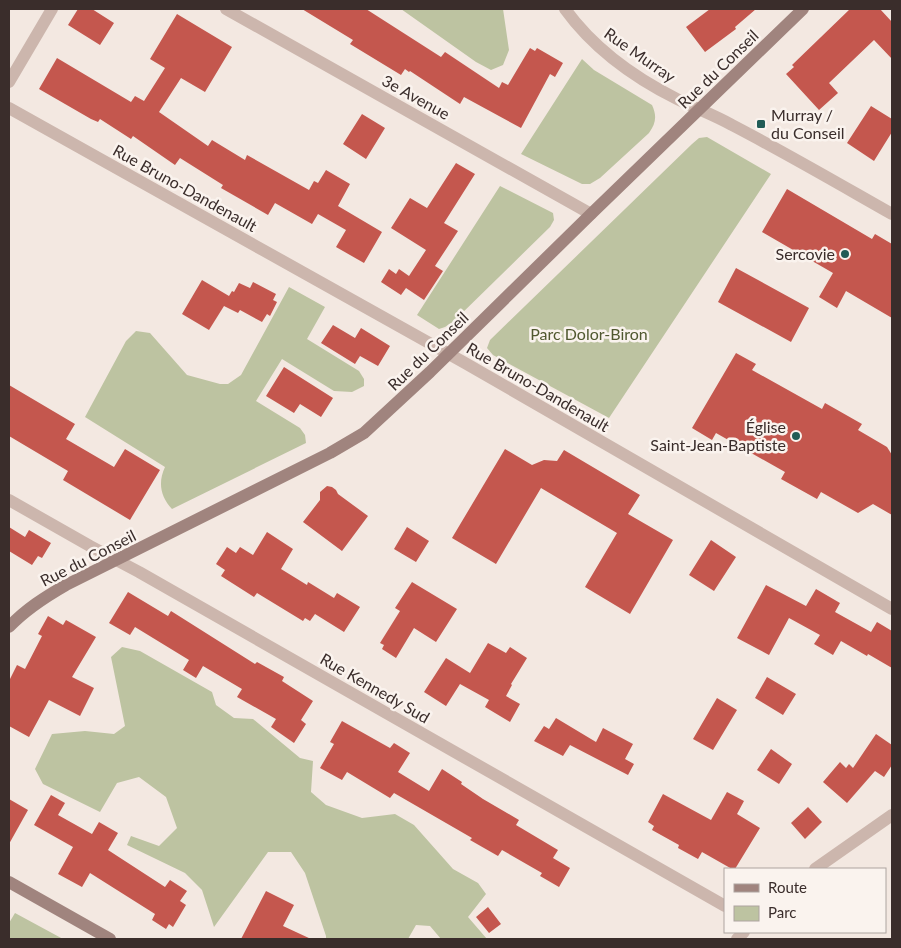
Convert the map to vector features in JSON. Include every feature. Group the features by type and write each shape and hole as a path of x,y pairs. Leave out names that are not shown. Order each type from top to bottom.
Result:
{"street":[{"path":"9,82 52,9"},
{"name":"3e Avenue","path":"226,9 591,214"},
{"name":"Rue Murray","path":"565,9 579,28 604,53 652,84 699,110 732,125 892,214"},
{"name":"Rue du Conseil","path":"9,627 38,601 66,585 347,444 364,433 384,416 803,9"},
{"name":"Rue Bruno-Dandenault","path":"9,108 448,354 892,609"},
{"name":"Rue Kennedy Sud","path":"9,500 724,905"},
{"path":"816,868 892,815"},
{"path":"9,882 110,939"}],"green space":[{"path":"401,9 503,9 509,50 503,65 491,70 476,62"},
{"path":"582,59 594,70 652,105 655,113 654,123 649,133 600,178 590,184 582,184 521,154"},
{"name":"Parc Dolor-Biron","path":"707,137 771,174 609,418 493,355 487,348 490,340 692,144 699,138"},
{"path":"500,186 553,213 554,220 550,227 454,321 439,329 417,315"},
{"path":"289,287 325,307 307,339 359,371 364,379 364,386 352,392 334,391 282,359 256,401 300,428 305,435 306,443 172,509 161,489 161,478 165,467 85,417 126,341 136,331 150,333 187,375 220,384 228,384 241,375"},
{"path":"122,647 140,651 212,692 216,705 234,718 253,719 300,758 313,761 311,792 326,805 362,818 395,814 414,825 453,869 478,883 486,894 468,917 487,939 441,939 430,926 416,925 408,939 326,939 305,873 291,852 268,852 214,927 202,890 185,873 127,845 131,836 159,846 177,828 166,797 139,777 117,783 100,812 43,784 35,769 52,734 85,731 114,734 125,726 111,657"},
{"path":"15,913 63,939 9,939 9,923"}],"building":[{"path":"78,9 92,9 114,23 100,45 68,25"},
{"path":"302,9 366,9 441,57 445,52 499,88 502,82 508,85 530,48 535,51 537,48 563,63 555,77 550,74 521,128 464,97 460,104 410,71 405,69 401,75 350,44 353,40"},
{"path":"710,9 756,9 735,27 736,29 705,52 686,27"},
{"path":"850,9 880,9 892,22 892,59 874,40 829,83 838,93 819,110 786,74 794,67 792,65"},
{"path":"177,14 232,47 205,92 181,78 159,112 208,146 212,140 245,160 247,155 309,190 314,181 318,183 326,170 350,184 338,206 382,232 364,263 336,247 346,230 318,214 312,224 275,203 268,215 221,188 223,185 180,158 175,165 133,136 131,139 100,119 98,122 91,119 39,89 57,58 131,102 135,96 144,101 165,68 150,59"},
{"path":"871,106 892,119 892,132 874,161 847,143"},
{"path":"362,114 385,128 366,159 343,144"},
{"path":"456,163 475,174 444,223 458,231 435,266 443,271 424,300 406,288 401,295 381,282 389,269 396,274 399,269 409,276 426,250 391,228 410,198 427,208"},
{"name":"Sercovie","path":"787,189 872,239 875,234 892,244 892,318 846,291 837,308 819,297 833,273 762,232"},
{"path":"736,268 809,308 791,342 718,302"},
{"path":"202,280 229,296 232,291 234,292 239,283 250,288 253,282 276,294 273,300 277,302 270,316 267,314 262,322 240,310 238,313 224,306 209,330 182,314"},
{"path":"333,325 355,338 361,328 390,346 378,366 360,356 355,364 321,343"},
{"name":"Église Saint-Jean-Baptiste","path":"736,353 756,364 752,370 822,409 825,403 862,424 858,430 887,447 892,455 892,515 873,504 858,513 821,492 817,499 781,479 785,472 716,433 712,440 692,428"},
{"path":"284,367 333,398 321,417 300,404 294,413 266,396"},
{"path":"9,385 75,424 66,439 114,467 125,449 160,470 130,520 63,480 68,471 9,436"},
{"path":"505,449 532,465 544,460 557,461 564,450 640,495 628,514 673,540 630,614 585,587 617,533 541,488 496,564 452,538"},
{"path":"327,486 332,487 338,494 368,516 342,551 303,522 320,500 320,492"},
{"path":"9,527 25,537 29,530 51,543 42,558 38,556 32,565 9,551"},
{"path":"407,527 429,541 416,562 394,549"},
{"path":"267,532 293,549 281,569 307,585 308,582 334,598 337,593 360,607 344,632 315,614 310,621 305,618 303,621 257,593 254,597 221,576 225,570 216,564 227,547 236,553 240,547 253,555"},
{"path":"711,540 736,557 714,591 689,575"},
{"path":"412,582 457,609 436,642 414,628 396,658 382,649 384,645 380,643 400,611 395,608"},
{"path":"766,585 806,606 816,589 840,603 835,612 871,632 877,622 892,631 892,668 841,641 833,655 814,644 820,635 789,618 769,655 737,638"},
{"path":"128,592 168,616 171,611 255,664 257,662 284,677 282,681 313,701 301,720 306,724 294,743 271,727 276,719 237,697 242,689 203,666 196,678 183,670 189,660 135,627 130,635 109,623"},
{"path":"48,616 63,625 66,620 96,637 72,677 94,688 80,716 49,700 29,737 9,726 9,681 17,665 25,669 42,636 38,634"},
{"path":"488,643 506,653 510,647 527,658 506,696 520,704 510,722 485,707 489,700 460,684 446,706 424,692 446,658 470,673"},
{"path":"767,677 796,694 783,715 755,698"},
{"path":"717,698 737,710 713,750 693,739"},
{"path":"556,718 596,742 603,728 633,744 625,759 634,764 628,775 570,745 563,756 534,741 544,726 549,729"},
{"path":"342,721 390,748 394,743 410,753 398,772 429,791 442,769 483,799 519,820 516,825 558,850 553,858 570,868 559,887 540,876 542,873 502,850 498,856 470,840 472,838 394,793 390,798 347,772 342,780 320,768 334,744 330,742"},
{"path":"876,734 892,745 892,765 884,777 875,771 847,803 823,782 840,762 846,768 849,764 853,768"},
{"path":"771,749 792,764 779,784 757,770"},
{"path":"727,792 744,801 737,814 760,828 736,868 730,868 702,852 698,859 678,848 679,845 652,830 654,826 648,822 663,794 711,820"},
{"path":"51,795 65,803 58,815 92,834 99,822 118,833 108,850 165,887 170,880 187,891 180,901 186,905 173,927 169,924 166,929 152,920 155,914 90,873 82,887 58,874 73,847 34,825"},
{"path":"9,799 28,810 9,844"},
{"path":"808,807 822,822 805,839 791,823"},
{"path":"266,891 294,905 283,926 311,939 241,939"},
{"path":"488,907 501,924 489,933 476,917"}],"place":[{"name":"Murray / du Conseil","path":"761,124"},
{"name":"Sercovie","path":"845,254"},
{"name":"Église Saint-Jean-Baptiste","path":"796,436"}]}
